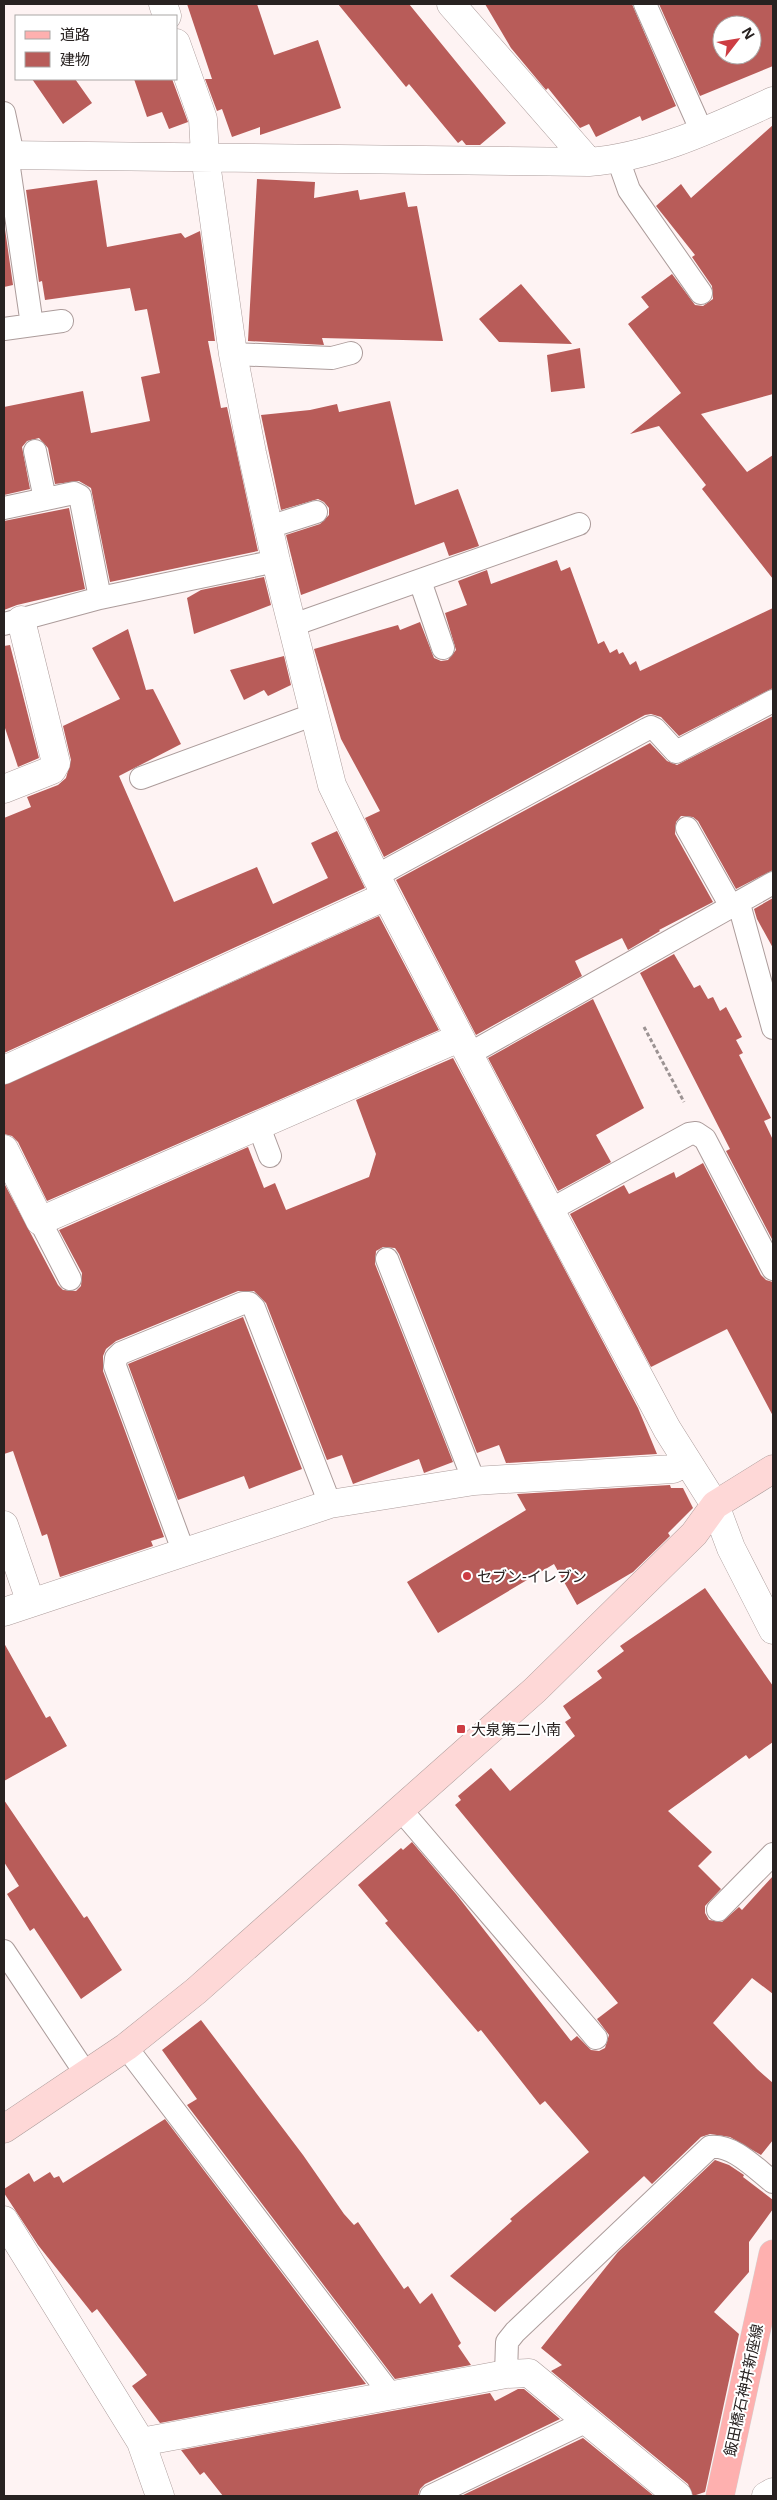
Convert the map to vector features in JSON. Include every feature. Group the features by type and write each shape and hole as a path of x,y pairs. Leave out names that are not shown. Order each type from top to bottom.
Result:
{"main road":[{"name":"飯田橋石神井新座線","path":"720,2496 773,2254"}],"street":[{"path":"451,4 589,162"},
{"path":"178,48 203,120 205,156 233,354 276,561 332,785 381,886 550,1210 687,1462 715,1505 731,1548 773,1630"},
{"path":"8,155 589,162 618,160 702,132 773,101"},
{"path":"4,789 52,770 56,763 12,622"},
{"path":"4,1070 381,886"},
{"path":"4,1149 40,1221 259,1127 464,1046"},
{"path":"4,1612 330,1504 474,1481 673,1469 687,1462"},
{"path":"4,2129 126,2047 196,1991 542,1683 694,1534 715,1505 773,1469"},
{"path":"4,1525 31,1603"},
{"path":"4,2220 141,2442 152,2493"},
{"path":"141,2442 506,2374 529,2373 678,2496"},
{"path":"766,2496 773,2492"}],"lane":[{"path":"645,4 702,132"},
{"path":"4,113 8,155 32,325"},
{"path":"618,160 629,190 701,292"},
{"path":"4,330 62,321"},
{"path":"233,354 332,358 352,352"},
{"path":"35,451 45,499"},
{"path":"4,508 74,493 80,496 100,598"},
{"path":"269,527 316,512"},
{"path":"293,625 579,524"},
{"path":"12,622 100,598 276,561"},
{"path":"420,581 443,648"},
{"path":"381,886 651,727 676,752 773,701"},
{"path":"141,778 315,714"},
{"path":"687,828 736,906 773,1028"},
{"path":"464,1046 736,906 773,883"},
{"path":"259,1127 270,1156"},
{"path":"550,1210 690,1134 696,1133 704,1139 773,1269"},
{"path":"40,1221 70,1278"},
{"path":"388,1259 474,1481"},
{"path":"184,1553 115,1366 116,1358 121,1353 243,1303 249,1303 254,1308 330,1504"},
{"path":"401,1810 596,2038"},
{"path":"718,1910 773,1854"},
{"path":"4,1951 86,2074"},
{"path":"126,2047 391,2395"},
{"path":"506,2374 508,2342 515,2332 710,2147 719,2146 729,2149 773,2182"},
{"path":"431,2496 587,2420"}],"path":[{"path":"644,1028 694,1122 696,1133"}],"building":[{"path":"187,4 257,4 274,55 318,40 341,108 260,135 260,127 232,137 222,109 217,111 205,79 212,79"},
{"path":"338,4 409,4 506,123 480,145 466,145 462,140 458,143 409,84 406,87"},
{"path":"485,4 632,4 676,106 642,121 640,116 596,137 589,124 580,128 548,88 546,90 511,48"},
{"path":"659,4 773,4 773,66 700,96"},
{"path":"33,80 76,80 92,103 63,124"},
{"path":"134,80 172,80 188,122 169,129 162,112 147,117"},
{"path":"773,125 773,394 701,414 747,472 773,455 773,579 702,489 706,485 659,426 630,434 681,393 628,324 649,307 641,297 672,274 695,305 703,306 713,299 712,286 692,257 695,255 656,206 681,184 691,198"},
{"path":"257,179 315,182 314,198 358,190 360,200 405,192 408,207 417,206 443,341 322,338 324,345 248,341"},
{"path":"97,180 107,247 181,233 185,238 200,231 215,341 208,341 221,408 227,407 258,551 110,582 91,488 79,481 55,484 48,448 39,438 27,441 22,447 30,489 4,495 4,407 83,391 91,433 150,421 141,377 160,373 147,309 135,311 130,288 45,300 42,281 39,282 26,190"},
{"path":"4,222 13,285 4,287"},
{"path":"521,284 572,344 499,342 479,319"},
{"path":"580,348 585,388 551,392 547,355"},
{"path":"390,401 415,505 458,489 479,546 449,556 444,542 301,595 286,535 320,524 329,515 329,508 318,499 281,510 261,415 310,410 337,404 339,412"},
{"path":"69,508 85,589 17,605 4,610 4,521"},
{"path":"557,560 561,571 570,567 598,644 604,641 610,653 617,649 619,654 623,652 630,665 636,661 640,671 773,608 773,688 679,736 661,717 651,714 645,715 384,857 365,818 380,811 341,739 314,649 398,625 400,630 420,622 434,658 441,661 448,660 456,650 445,613 467,605 458,581 487,570 491,584"},
{"path":"264,577 271,605 194,634 187,598 201,590"},
{"path":"128,629 146,690 153,689 181,744 119,776 174,902 257,867 273,904 328,878 311,843 337,831 365,888 4,1053 4,818 31,807 27,797 58,785 66,778 71,760 63,726 120,699 92,648"},
{"path":"10,645 39,758 18,767 4,725 4,646"},
{"path":"284,656 291,685 268,696 264,690 244,700 230,670"},
{"path":"773,716 773,870 736,889 698,821 693,817 681,816 676,822 675,834 713,902 659,930 628,950 622,938 575,961 582,976 476,1035 396,880 650,743 667,761 677,765"},
{"path":"773,898 773,948 757,919 754,909"},
{"path":"379,916 439,1030 47,1201 18,1142 12,1136 4,1134 4,1085"},
{"path":"674,954 694,988 700,985 708,999 713,997 720,1011 726,1007 742,1037 736,1040 743,1053 739,1055 771,1118 764,1121 773,1140 773,1241 726,1151 730,1149 640,973"},
{"path":"593,999 644,1108 596,1135 611,1162 558,1191 488,1058"},
{"path":"453,1058 638,1408 657,1454 506,1463 499,1445 477,1453 399,1254 395,1248 383,1247 376,1251 375,1264 453,1462 424,1473 419,1459 353,1484 342,1455 327,1460 266,1303 254,1291 238,1291 116,1341 106,1349 103,1356 103,1371 164,1537 151,1541 153,1546 60,1577 47,1534 42,1536 13,1451 4,1454 4,1183 58,1285 63,1290 76,1291 81,1286 82,1273 59,1230 248,1147 264,1188 275,1183 286,1210 369,1177 376,1154 356,1100"},
{"path":"703,1163 761,1275 766,1280 773,1282 773,1416 727,1329 651,1367 570,1214 624,1185 629,1194 674,1172 676,1178"},
{"path":"243,1317 302,1469 249,1489 244,1476 178,1500 128,1364"},
{"path":"670,1485 671,1488 683,1488 693,1508 668,1533 670,1536 633,1572 577,1605 554,1564 438,1633 407,1582 526,1510 517,1494"},
{"path":"705,1588 773,1686 773,1742 749,1759 746,1755 668,1811 712,1852 698,1866 721,1889 705,1906 705,1913 709,1920 722,1922 739,1907 742,1910 773,1876 773,1994 752,1978 713,2023 773,2083 773,2140 761,2155 730,2137 710,2134 701,2137 652,2184 644,2176 495,2312 450,2276 512,2221 510,2219 589,2152 545,2101 540,2105 481,2030 478,2032 385,1923 388,1921 358,1885 401,1848 403,1850 412,1842 456,1894 571,2041 577,2036 591,2050 599,2051 605,2048 609,2035 597,2019 618,2003 455,1805 461,1800 458,1796 491,1768 510,1791 575,1736 565,1722 571,1718 563,1706 602,1678 597,1671 624,1651 620,1646"},
{"path":"4,1643 46,1718 50,1716 67,1746 4,1781"},
{"path":"4,1800 84,1918 87,1916 122,1970 81,1999 34,1928 30,1931 7,1894 19,1886 4,1862"},
{"path":"201,2020 303,2155 344,2214 354,2225 358,2222 404,2289 408,2286 420,2304 432,2293 461,2343 458,2346 471,2365 395,2379 187,2105 197,2099 162,2050"},
{"path":"165,2119 366,2384 160,2423 132,2386 147,2375 97,2309 92,2313 38,2245 4,2193 4,2189 29,2173 34,2182 50,2172 54,2178 59,2176 63,2183"},
{"path":"715,2160 729,2165 744,2175 743,2177 773,2200 773,2209 749,2242 749,2272 714,2312 739,2334 705,2492 693,2496 688,2484 551,2371 562,2365 541,2348 618,2252"},
{"path":"518,2389 524,2389 560,2419 425,2484 420,2489 418,2496 223,2496 204,2472 200,2475 181,2450 490,2393 495,2401"},
{"path":"583,2438 654,2496 461,2496"}],"place":[{"name":"セブン-イレブン","path":"467,1576"},
{"name":"大泉第二小南","path":"461,1729"}]}
